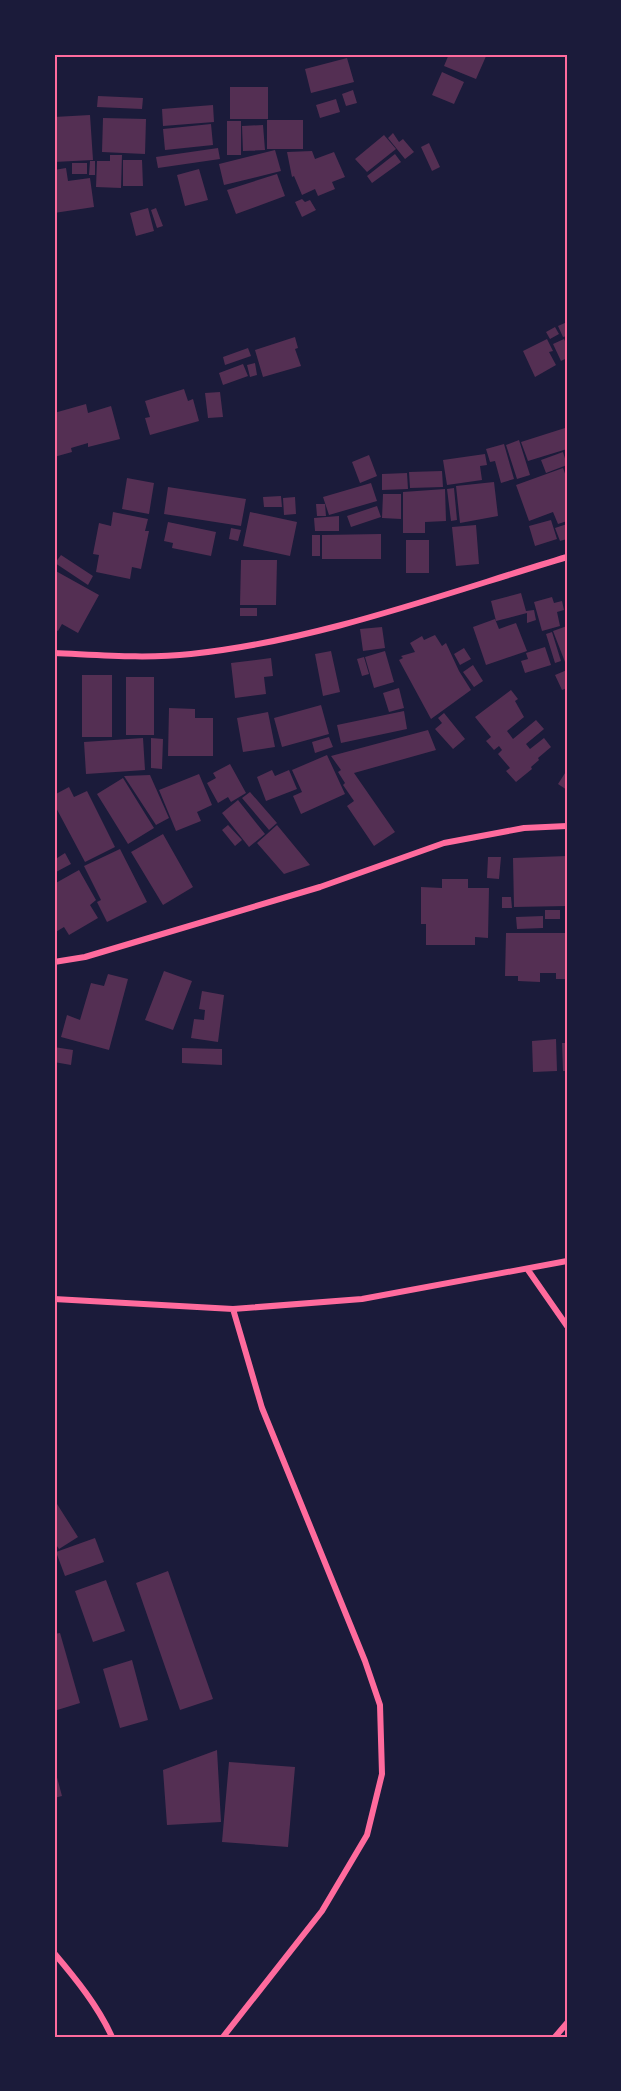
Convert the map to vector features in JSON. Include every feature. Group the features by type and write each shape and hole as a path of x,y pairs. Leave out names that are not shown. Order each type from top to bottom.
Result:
{"street":[{"path":"54,652 139,658 192,654 309,633 567,557"},
{"path":"54,962 85,957 320,887 444,843 524,828 567,826"},
{"path":"54,1299 233,1309 362,1299 567,1262"},
{"path":"528,1270 567,1326"},
{"path":"223,2037 328,1901 367,1835 381,1774 380,1705 365,1661 262,1408 233,1309"},
{"path":"54,1953 104,2020 112,2037"},
{"path":"555,2037 567,2024"}],"building":[{"path":"449,54 487,54 476,79 444,66"},
{"path":"347,58 354,82 311,93 305,69"},
{"path":"442,72 464,82 454,104 432,95"},
{"path":"230,87 268,87 268,119 230,119"},
{"path":"353,90 357,103 346,106 342,94"},
{"path":"98,96 143,98 142,109 97,107"},
{"path":"336,99 340,112 320,118 316,105"},
{"path":"213,105 214,122 163,126 162,109"},
{"path":"90,115 93,160 54,162 54,117"},
{"path":"103,118 146,119 145,154 102,152"},
{"path":"267,120 303,120 303,149 267,149"},
{"path":"227,121 241,121 241,155 227,155"},
{"path":"211,124 213,145 165,150 163,129"},
{"path":"263,125 265,150 243,151 242,126"},
{"path":"393,133 399,142 403,139 414,152 405,159 388,138"},
{"path":"384,135 396,149 367,172 355,159"},
{"path":"429,143 440,167 432,171 421,147"},
{"path":"218,148 220,159 158,168 156,157"},
{"path":"275,150 281,171 224,185 219,164"},
{"path":"312,151 315,159 334,152 345,177 332,182 335,189 318,196 315,189 302,195 294,176 292,177 287,152"},
{"path":"395,154 401,162 372,183 367,176"},
{"path":"110,155 122,155 121,188 96,187 97,161 110,161"},
{"path":"123,160 142,160 143,186 123,186"},
{"path":"90,161 95,161 95,175 89,175"},
{"path":"72,163 87,163 87,174 72,174"},
{"path":"66,168 68,181 90,178 94,207 54,213 54,170"},
{"path":"199,169 208,200 185,206 177,175"},
{"path":"277,174 285,196 236,214 227,190"},
{"path":"302,199 305,202 310,200 316,210 302,217 295,202"},
{"path":"148,208 154,231 136,236 130,213"},
{"path":"156,208 163,226 157,228 151,210"},
{"path":"567,322 567,336 563,337 558,326"},
{"path":"555,327 559,334 550,339 546,332"},
{"path":"295,337 298,348 295,349 301,366 263,377 255,350"},
{"path":"547,339 553,351 549,352 556,365 535,377 523,351"},
{"path":"564,339 567,345 567,358 561,361 553,344"},
{"path":"248,348 251,356 225,365 223,357"},
{"path":"255,363 257,375 250,377 247,365"},
{"path":"243,364 248,376 223,385 219,373"},
{"path":"184,389 188,401 193,399 199,421 150,435 145,418 150,417 145,401"},
{"path":"220,392 223,417 208,418 205,393"},
{"path":"86,404 88,413 111,406 120,439 88,447 88,443 71,448 72,452 54,457 54,413"},
{"path":"565,428 567,449 528,461 521,442"},
{"path":"519,440 530,475 517,479 506,445"},
{"path":"504,444 514,479 501,483 495,461 490,462 486,449"},
{"path":"563,452 567,465 546,473 541,460"},
{"path":"485,454 487,465 480,466 482,480 447,485 443,460"},
{"path":"369,455 377,476 360,483 352,462"},
{"path":"563,468 567,479 567,521 558,524 553,512 529,521 516,485"},
{"path":"442,471 443,487 410,488 409,472"},
{"path":"407,473 408,489 382,490 382,474"},
{"path":"127,478 154,483 149,514 122,509"},
{"path":"494,482 498,516 460,523 456,486"},
{"path":"371,483 377,501 329,515 323,497"},
{"path":"168,487 246,499 241,526 164,514"},
{"path":"454,488 457,520 451,521 447,489"},
{"path":"445,489 446,521 425,522 425,533 403,533 403,492"},
{"path":"383,494 401,494 401,519 382,518"},
{"path":"281,496 282,507 264,507 263,497"},
{"path":"295,497 296,514 284,515 283,498"},
{"path":"316,504 325,504 326,516 317,516"},
{"path":"377,506 381,517 351,527 347,516"},
{"path":"113,512 148,519 145,531 149,531 141,569 132,567 130,579 96,572 99,555 93,554 99,523 111,526"},
{"path":"250,512 297,522 290,556 243,546"},
{"path":"339,516 339,531 315,531 314,518"},
{"path":"551,520 557,539 535,546 529,526"},
{"path":"168,522 216,532 211,556 172,548 173,543 164,541"},
{"path":"567,524 567,539 560,541 555,528"},
{"path":"476,525 479,564 456,566 452,527"},
{"path":"231,528 241,530 238,541 229,539"},
{"path":"381,534 381,559 322,559 322,535"},
{"path":"312,535 320,535 320,556 312,556"},
{"path":"406,540 429,540 429,573 406,573"},
{"path":"61,555 93,576 88,585 55,563"},
{"path":"241,560 277,560 276,605 240,605"},
{"path":"54,570 99,595 78,633 62,624 58,631 54,629"},
{"path":"521,593 526,611 534,610 536,620 527,623 527,613 496,621 491,601"},
{"path":"552,597 554,603 562,601 564,610 557,612 560,626 542,631 534,602"},
{"path":"240,608 257,608 257,616 240,616"},
{"path":"495,619 499,629 516,623 527,651 486,665 473,627"},
{"path":"567,626 567,661 565,662 553,631"},
{"path":"382,627 385,648 363,651 360,629"},
{"path":"552,632 561,661 555,663 546,634"},
{"path":"435,635 442,646 446,643 471,690 431,719 399,660 403,658 401,656 415,652 410,643 422,636 424,640"},
{"path":"545,647 551,665 525,673 521,661 528,659 526,653"},
{"path":"464,648 471,659 460,665 454,654"},
{"path":"331,651 340,692 323,696 315,654"},
{"path":"385,651 394,682 374,688 365,657"},
{"path":"364,657 369,674 362,676 357,659"},
{"path":"271,658 273,676 264,677 266,694 235,698 231,663"},
{"path":"473,665 483,681 474,687 463,672"},
{"path":"567,670 567,688 562,690 555,675"},
{"path":"82,675 112,675 112,737 82,737"},
{"path":"126,677 154,677 154,735 126,735"},
{"path":"399,688 404,708 389,712 383,693"},
{"path":"511,690 518,699 515,701 524,717 507,731 513,739 536,720 544,729 526,744 530,749 544,738 551,747 538,758 539,760 531,767 532,769 516,782 506,771 510,768 498,754 502,750 499,746 494,750 486,741 491,737 475,717"},
{"path":"321,705 329,734 282,747 274,718"},
{"path":"169,708 195,709 195,718 213,718 213,756 168,756"},
{"path":"404,711 407,729 341,743 337,725"},
{"path":"268,712 275,747 243,752 237,718"},
{"path":"444,713 465,739 453,749 435,729 442,723 438,718"},
{"path":"428,730 436,750 354,773 395,832 374,846 347,806 354,801 343,785 345,783 338,772 341,770 331,756"},
{"path":"329,737 333,747 315,753 312,742"},
{"path":"143,738 145,770 86,774 84,742"},
{"path":"151,738 163,739 162,769 151,768"},
{"path":"327,755 345,794 301,814 293,796 302,792 292,770"},
{"path":"230,764 246,793 231,802 228,797 218,803 207,783 216,778 213,773"},
{"path":"272,770 275,776 289,770 297,789 266,801 257,777"},
{"path":"567,770 567,790 558,784"},
{"path":"199,774 212,805 197,812 201,821 176,831 159,790"},
{"path":"150,775 169,818 156,825 124,776"},
{"path":"123,778 154,828 128,844 97,794"},
{"path":"69,787 74,797 87,791 115,847 85,862 54,804 54,795"},
{"path":"250,792 277,823 269,830 242,798"},
{"path":"238,800 265,834 249,847 222,813"},
{"path":"228,825 242,840 235,846 222,830"},
{"path":"277,825 310,865 284,874 257,843"},
{"path":"163,834 193,887 163,905 131,852"},
{"path":"120,849 147,902 107,922 97,902 101,900 84,866"},
{"path":"65,853 71,864 56,872 54,860"},
{"path":"567,856 567,906 514,907 513,858"},
{"path":"488,857 501,857 499,879 487,878"},
{"path":"79,870 96,900 90,905 98,918 69,935 64,927 54,933 54,884"},
{"path":"442,879 468,879 468,888 489,888 488,938 475,937 475,945 426,945 426,924 421,924 421,887 442,888"},
{"path":"502,897 511,897 512,908 502,908"},
{"path":"545,910 560,910 560,919 545,919"},
{"path":"543,916 543,928 517,929 516,917"},
{"path":"506,933 567,933 567,979 556,979 556,973 540,973 540,982 518,981 518,976 505,976"},
{"path":"164,971 192,981 173,1030 145,1020"},
{"path":"108,974 128,979 109,1050 61,1037 67,1015 80,1020 91,983 104,986"},
{"path":"202,991 224,995 218,1042 191,1038 194,1019 204,1020 205,1010 199,1009"},
{"path":"556,1039 557,1071 533,1072 532,1041"},
{"path":"562,1043 567,1043 567,1071 563,1071"},
{"path":"54,1047 73,1050 71,1065 54,1062"},
{"path":"182,1048 222,1049 222,1065 182,1063"},
{"path":"57,1504 78,1537 59,1549 54,1542 54,1506"},
{"path":"95,1538 104,1562 65,1576 56,1552"},
{"path":"168,1571 213,1699 180,1710 136,1583"},
{"path":"106,1580 125,1631 93,1642 75,1591"},
{"path":"60,1633 80,1703 54,1711 54,1634"},
{"path":"132,1660 148,1720 120,1728 103,1669"},
{"path":"217,1750 221,1822 167,1825 163,1770"},
{"path":"229,1762 295,1767 288,1847 222,1842"},
{"path":"54,1766 62,1796 54,1798"}]}
